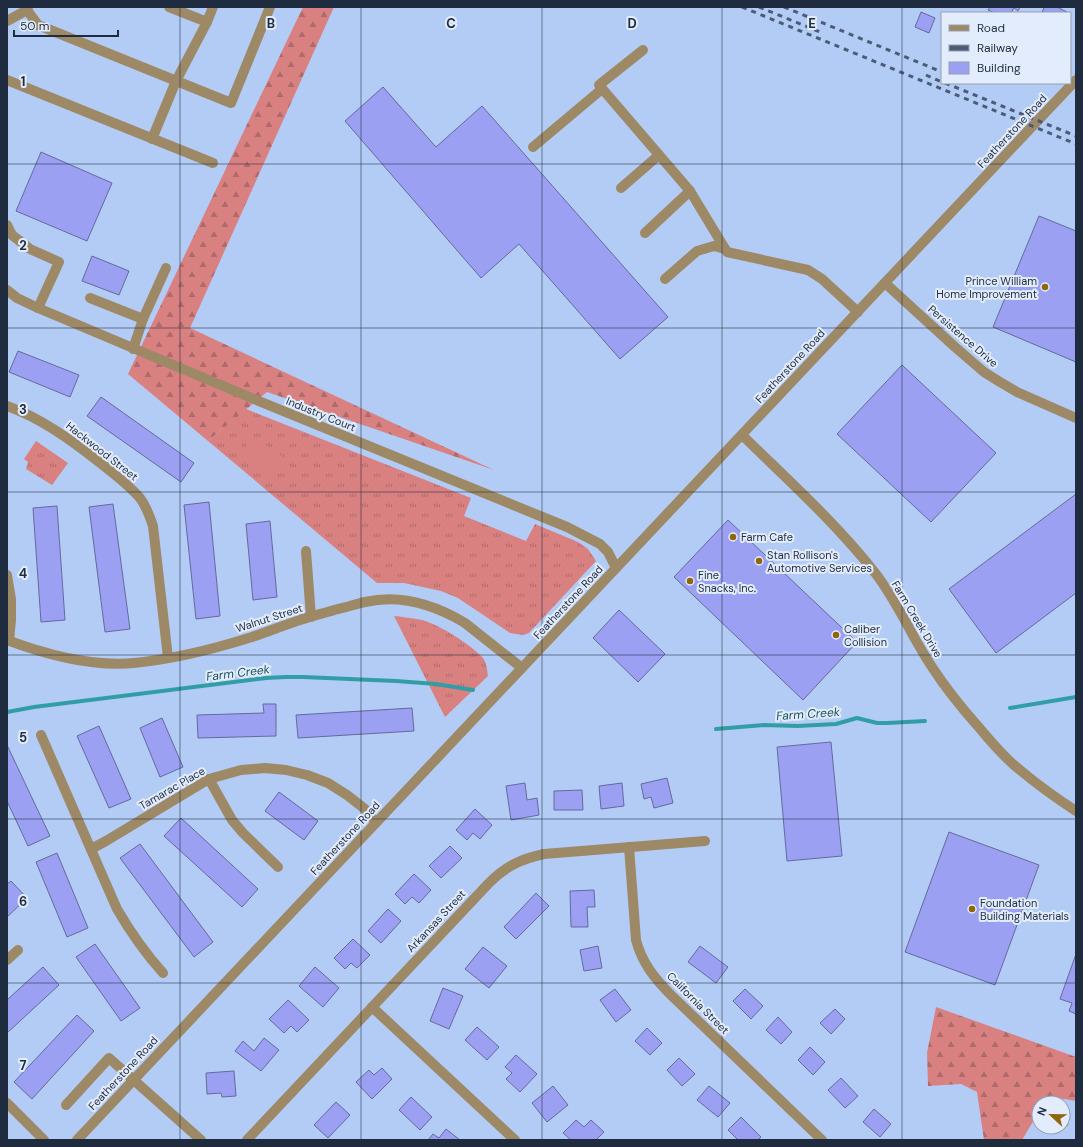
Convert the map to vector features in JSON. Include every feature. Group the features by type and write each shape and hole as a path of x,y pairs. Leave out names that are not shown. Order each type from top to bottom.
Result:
{"street":[{"path":"169,7 207,22"},
{"path":"152,139 176,81 207,22 213,7"},
{"path":"7,21 28,8 38,25 231,103 270,7"},
{"path":"643,50 599,85 690,191 727,252 808,270 822,279 858,312"},
{"path":"7,80 212,163"},
{"name":"Featherstone Road","path":"77,1140 1076,80"},
{"path":"533,147 602,89"},
{"path":"621,188 660,155"},
{"path":"645,233 690,191"},
{"path":"7,225 12,235 30,249 59,262 38,308"},
{"path":"665,279 697,251 714,246 725,249"},
{"path":"133,349 143,319 166,268"},
{"name":"Persistence Drive","path":"885,283 984,372 1008,387 1076,418"},
{"name":"Industry Court","path":"7,290 17,298 38,308 133,349 567,527 600,544 608,552 616,568"},
{"path":"90,298 143,319"},
{"name":"Hackwood Street","path":"7,406 40,421 68,438 126,482 141,499 149,514 153,526 168,658"},
{"name":"Farm Creek Drive","path":"742,435 814,505 853,546 876,575 893,600 920,648 942,682 955,700 993,745 1024,774 1051,795 1076,811"},
{"path":"306,550 311,617"},
{"path":"7,575 11,599 11,620 8,641"},
{"name":"Walnut Street","path":"8,641 39,652 69,659 101,663 133,663 168,658 215,648 252,637 298,620 366,602 386,600 408,601 436,608 466,623 522,668"},
{"path":"41,736 117,909 143,950 163,973"},
{"name":"Tamarac Place","path":"91,849 209,779 241,770 266,768 286,770 307,775 328,783 365,809 376,823"},
{"path":"209,779 232,820 243,833 278,867"},
{"name":"Arkansas Street","path":"247,1140 489,882 508,866 525,859 544,854 705,841"},
{"name":"California Street","path":"629,847 636,940 638,949 646,966 671,996 822,1140"},
{"path":"7,960 18,950"},
{"path":"372,1006 514,1140"},
{"path":"66,1105 109,1058 201,1140"},
{"path":"7,1103 44,1140"}],"green space":[{"path":"303,7 334,7 190,328 494,470 267,392 208,441 128,374"},
{"path":"246,409 471,498 464,516 526,541 535,524 578,542 588,549 596,561 529,633 523,635 510,633 458,598 441,591 404,583 377,583 208,441"},
{"path":"253,436 287,460 273,480 239,456"},
{"path":"36,441 68,463 52,485 26,469 28,462 24,459"},
{"path":"394,616 429,622 463,641 483,658 487,667 488,676 445,717"},
{"path":"936,1007 1076,1057 1076,1101 1071,1100 1071,1095 1031,1095 1031,1125 1022,1140 984,1140 977,1092 961,1084 928,1086 927,1053"}],"building":[{"path":"990,7 1020,7 1018,11 1014,8 1012,12 993,12 988,10"},
{"path":"1044,7 1057,7 1067,12 1042,12"},
{"path":"921,12 935,18 929,33 915,27"},
{"path":"383,87 436,147 482,106 668,317 620,359 519,244 481,278 345,121"},
{"path":"41,152 112,183 87,241 16,211"},
{"path":"1039,216 1076,231 1076,362 993,327"},
{"path":"92,256 129,271 119,295 82,281"},
{"path":"18,351 79,375 70,397 9,372"},
{"path":"902,365 996,453 931,522 837,434"},
{"path":"101,397 194,463 181,482 87,416"},
{"path":"1076,494 1076,593 996,653 949,589"},
{"path":"209,502 220,616 196,619 184,505"},
{"path":"113,504 130,629 105,632 89,507"},
{"path":"57,506 65,620 41,622 33,508"},
{"path":"728,520 857,642 803,700 674,577"},
{"path":"270,521 277,597 253,600 246,524"},
{"path":"619,610 665,654 638,682 593,638"},
{"path":"263,704 276,704 276,736 198,738 197,715 264,713"},
{"path":"412,708 414,731 298,738 296,715"},
{"path":"162,718 183,767 160,777 140,728"},
{"path":"99,726 131,799 109,808 77,736"},
{"path":"831,742 842,856 787,861 777,747"},
{"path":"7,745 50,836 28,846 7,801"},
{"path":"667,778 673,803 654,808 651,797 644,799 641,784"},
{"path":"525,783 527,800 537,798 539,815 511,820 506,786"},
{"path":"622,783 624,806 601,809 599,786"},
{"path":"582,790 583,810 554,810 554,791"},
{"path":"279,792 318,821 304,840 265,811"},
{"path":"475,809 492,825 480,839 473,833 467,840 456,830"},
{"path":"181,818 258,889 242,907 164,836"},
{"name":"Foundation Building Materials","path":"949,832 1039,865 995,985 905,952"},
{"path":"140,844 213,942 194,957 120,858"},
{"path":"450,846 462,858 441,878 429,866"},
{"path":"57,853 88,928 67,937 36,862"},
{"path":"414,874 431,890 419,903 412,897 405,904 395,894"},
{"path":"11,881 27,898 7,917 7,884"},
{"path":"594,890 595,907 587,907 588,927 571,927 570,891"},
{"path":"536,893 549,906 516,939 504,927"},
{"path":"388,909 401,921 381,943 368,931"},
{"path":"353,939 370,955 357,968 351,963 345,969 334,958"},
{"path":"95,944 140,1008 121,1021 76,957"},
{"path":"598,946 602,968 584,971 580,950"},
{"path":"700,946 728,967 716,983 688,962"},
{"path":"483,947 507,966 489,988 465,969"},
{"path":"1076,954 1076,1014 1069,1011 1072,1003 1060,999"},
{"path":"43,967 59,985 7,1033 7,1000"},
{"path":"315,967 339,988 323,1007 299,986"},
{"path":"443,988 463,996 449,1029 430,1021"},
{"path":"615,989 631,1010 616,1022 600,1000"},
{"path":"745,989 763,1006 751,1019 733,1001"},
{"path":"288,1000 309,1020 297,1032 291,1026 284,1033 269,1019"},
{"path":"835,1009 845,1019 831,1034 820,1023"},
{"path":"77,1015 94,1031 32,1099 14,1082"},
{"path":"778,1017 792,1032 781,1044 766,1030"},
{"path":"477,1027 499,1047 487,1060 465,1040"},
{"path":"647,1028 662,1043 650,1055 635,1041"},
{"path":"264,1038 279,1050 261,1071 235,1051 243,1041 254,1051"},
{"path":"810,1047 825,1062 813,1075 798,1060"},
{"path":"516,1055 537,1074 520,1092 506,1079 512,1073 505,1067"},
{"path":"679,1058 695,1074 682,1086 667,1070"},
{"path":"382,1068 392,1079 372,1099 356,1082 369,1070 374,1075"},
{"path":"234,1071 236,1096 222,1097 221,1093 207,1094 206,1073"},
{"path":"841,1078 858,1096 845,1108 828,1090"},
{"path":"553,1086 568,1105 547,1122 532,1103"},
{"path":"709,1086 730,1103 718,1117 697,1100"},
{"path":"411,1097 432,1117 420,1130 399,1110"},
{"path":"336,1102 350,1115 328,1138 314,1125"},
{"path":"874,1109 891,1124 880,1137 863,1122"},
{"path":"741,1117 761,1137 758,1140 738,1140 728,1130"},
{"path":"576,1120 584,1127 591,1120 604,1132 596,1140 571,1140 563,1133"},
{"path":"446,1129 460,1140 428,1140 433,1134 439,1138"}],"waterway":[{"name":"Farm Creek","path":"7,712 34,707 266,678 286,677 396,681 436,684 473,690"},
{"name":"Farm Creek","path":"1010,708 1076,697"},
{"name":"Farm Creek","path":"716,729 764,725 798,726 836,724 857,718 877,723 925,721"}],"railway":[{"path":"742,7 1076,144"},
{"path":"759,7 820,32"},
{"path":"784,7 941,72"},
{"path":"926,75 941,82"},
{"path":"947,84 1076,136"}],"place":[{"name":"Prince William Home Improvement","path":"1045,287"},
{"name":"Farm Cafe","path":"733,537"},
{"name":"Stan Rollison's Automotive Services","path":"759,561"},
{"name":"Fine Snacks, Inc.","path":"690,581"},
{"name":"Caliber Collision","path":"836,635"},
{"name":"Foundation Building Materials","path":"972,909"}]}
